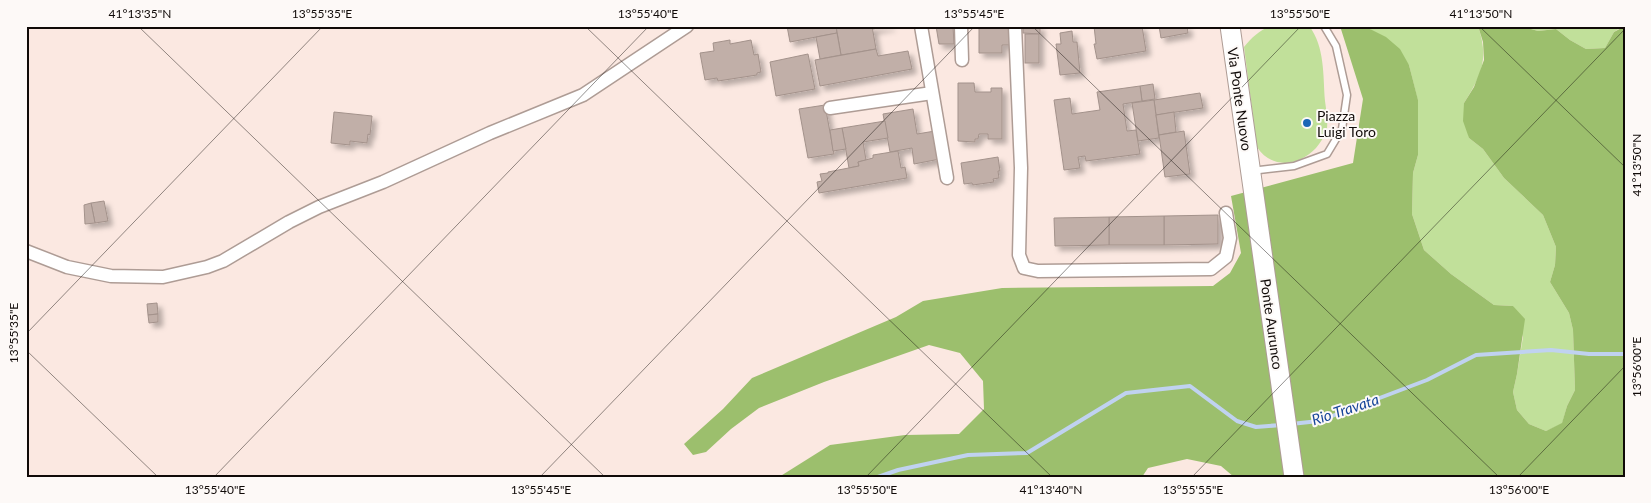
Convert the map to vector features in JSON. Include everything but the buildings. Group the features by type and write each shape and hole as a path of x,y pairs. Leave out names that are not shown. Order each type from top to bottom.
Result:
{"street":[{"path":"26,251 67,267 111,276 163,277 223,262 289,222 319,207 383,182 490,133 583,95 687,26"},
{"path":"921,26 947,178"},
{"path":"961,26 962,60"},
{"path":"1015,26 1021,168 1019,255 1024,268 1038,271 1211,269 1226,257 1230,238 1226,213"},
{"name":"Via Ponte Nuovo","path":"1230,26 1250,171"},
{"path":"830,108 932,93"},
{"name":"Ponte Aurunco","path":"1250,171 1294,477"}],"lane":[{"path":"1250,171 1294,166 1327,154 1342,129 1347,95 1336,46 1324,26"}],"green space":[{"path":"1270,26 1309,26 1321,52 1327,118 1326,131 1316,148 1302,159 1294,162 1278,162 1270,159 1257,147 1244,47 1262,30"},
{"path":"1340,26 1370,29 1386,37 1400,49 1409,65 1418,100 1418,155 1413,173 1412,214 1424,250 1451,274 1494,305 1513,306 1525,319 1513,392 1517,410 1529,424 1546,431 1562,423 1567,406 1575,390 1573,330 1569,313 1550,282 1555,265 1556,247 1543,215 1504,178 1483,149 1469,138 1463,121 1464,103 1474,87 1484,60 1483,42 1478,26 1520,26 1538,31 1556,29 1586,49 1605,48 1614,32 1625,26 1625,477 1234,477 1221,466 1187,459 1148,468 1142,477 779,477 830,445 905,435 959,434 984,409 983,381 960,353 929,345 824,382 759,408 731,429 706,452 693,455 684,444 723,409 752,378 896,317 923,301 1002,288 1213,286 1230,273 1241,253 1231,196 1353,163 1363,99"},
{"path":"1345,26 1478,26 1483,48 1482,66 1464,103 1469,138 1483,149 1504,178 1543,215 1556,247 1555,265 1550,282 1569,313 1573,330 1575,390 1567,406 1562,424 1546,431 1529,424 1517,410 1513,392 1523,337 1513,306 1494,305 1451,274 1424,250 1412,214 1413,173 1418,155 1418,101 1409,65 1370,29"},
{"path":"1520,26 1623,26 1614,32 1605,48 1586,49 1556,29 1538,31"}],"waterway":[{"name":"Rio Travata","path":"1291,424 1319,421 1427,380 1476,355 1551,350 1589,354 1625,354"},
{"name":"Rio Travata","path":"878,477 898,470 968,455 1027,453 1126,393 1190,386 1237,421 1256,427 1281,425"}],"place":[{"name":"Piazza Luigi Toro","path":"1307,123"}]}
